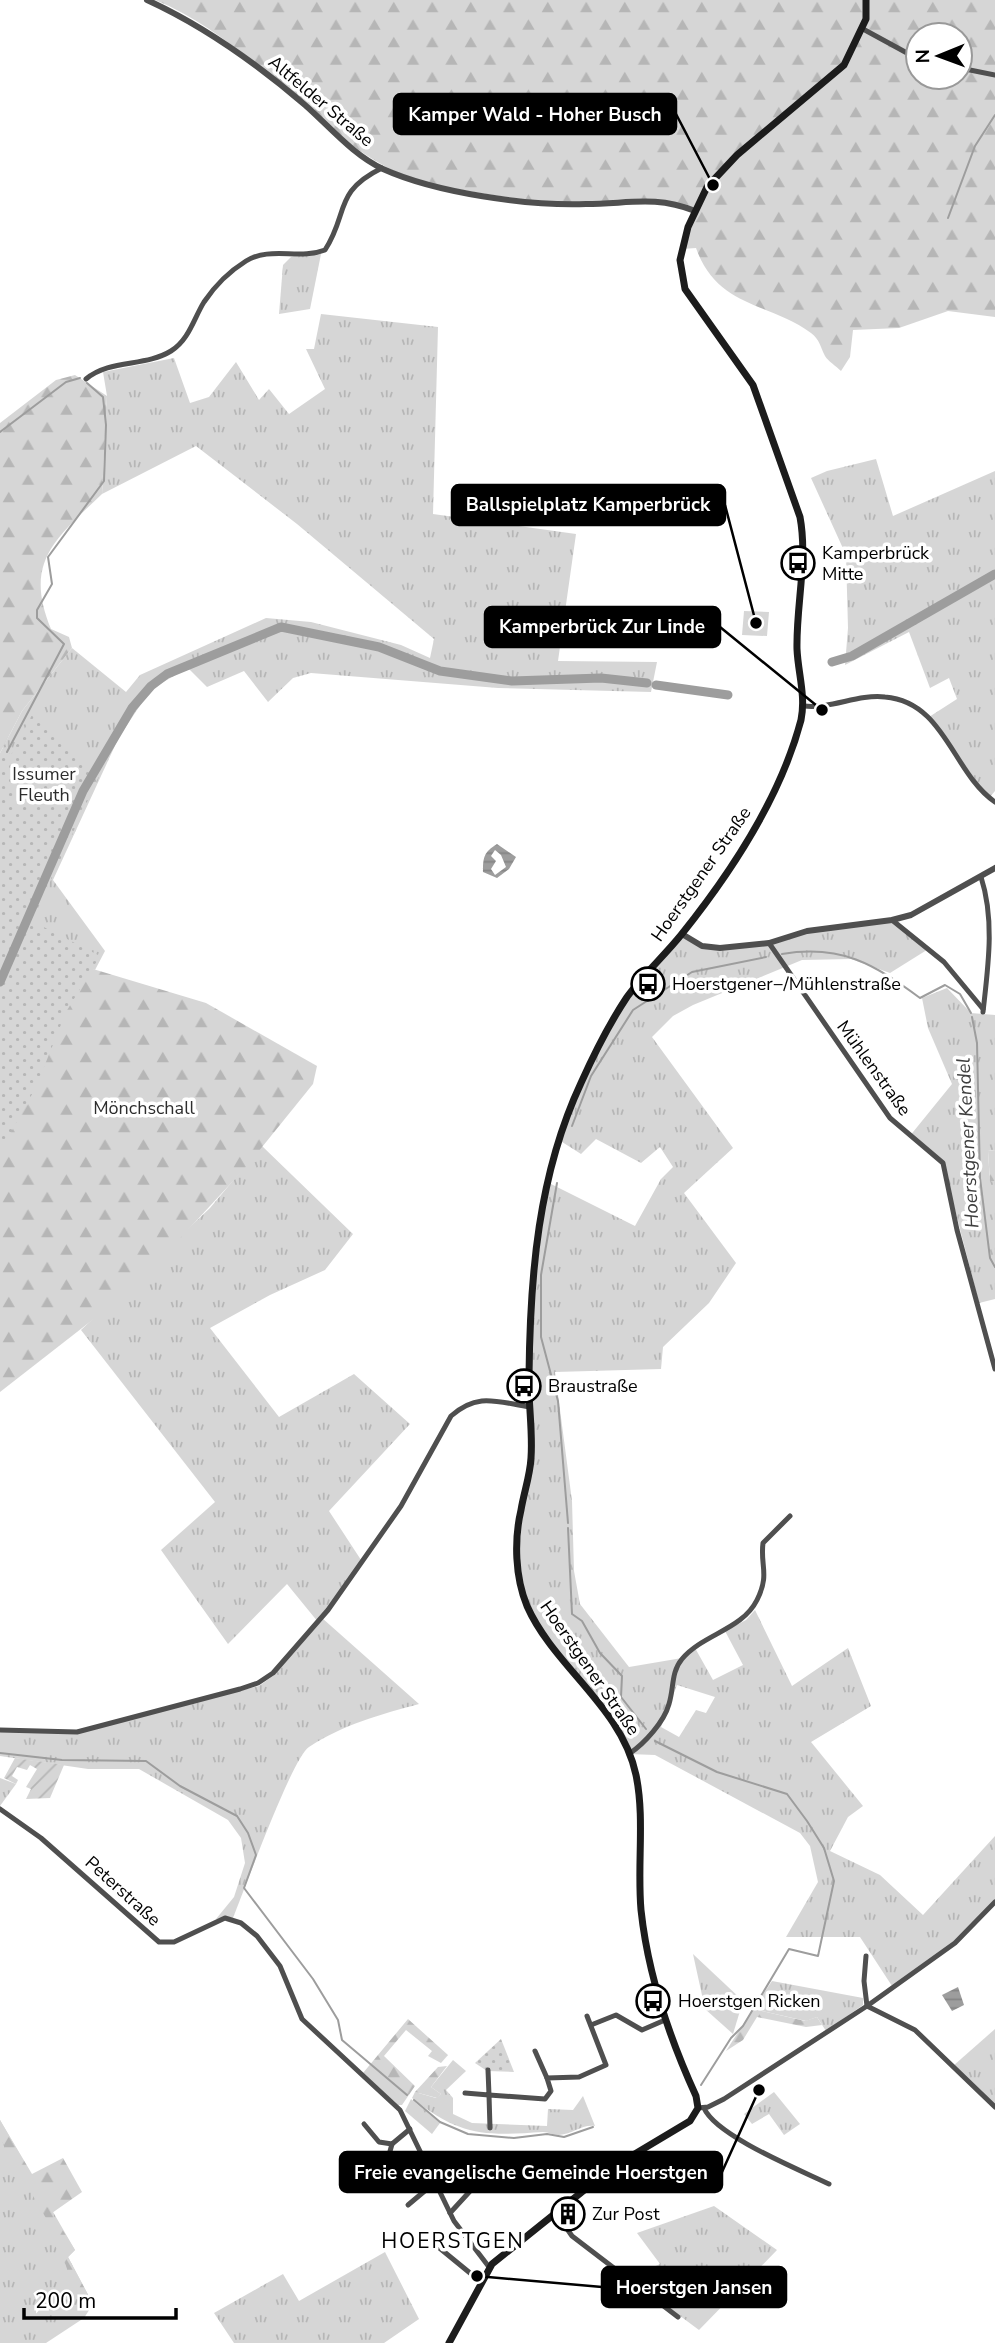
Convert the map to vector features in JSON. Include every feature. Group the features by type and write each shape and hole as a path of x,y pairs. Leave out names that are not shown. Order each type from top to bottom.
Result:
{"main road":[{"path":"863,29 866,0"},
{"name":"Hoerstgener Straße","path":"701,2108 664,2020 642,1911 639,1792 629,1754 612,1722 539,1627 523,1594 518,1559 518,1532 531,1465 533,1275 538,1227 553,1155 581,1082 628,997 682,934 760,823 799,728 804,706 797,649 803,538 800,517 753,385 692,300 681,278 682,247 695,211 714,177 844,65 863,29"},
{"path":"449,2343 489,2267 621,2162 690,2121 701,2108"}],"street":[{"name":"Altfelder Straße","path":"147,0 186,19 258,65 355,150 382,168 423,183 502,197 584,205 657,200 673,202 695,211"},
{"path":"863,29 904,51"},
{"path":"974,71 995,75"},
{"path":"86,379 96,371 170,351 186,337 212,292 250,259 266,253 304,256 325,250 345,198 354,186 382,168"},
{"path":"804,706 821,707 876,697 899,699 913,705 934,723 962,768 976,786 995,802"},
{"path":"682,934 702,946 769,943 807,931 892,920 911,915 995,868"},
{"path":"892,920 944,962 983,1010 989,959 987,907 982,877"},
{"name":"Mühlenstraße","path":"769,943 890,1118 943,1163 957,1230 991,1364 995,1369"},
{"path":"0,1730 77,1732 265,1680 293,1653 358,1571 382,1529 401,1506 451,1416 464,1405 479,1400 530,1407"},
{"path":"629,1754 663,1718 675,1668 682,1658 692,1648 751,1610 765,1579 763,1543 790,1516"},
{"name":"Peterstraße","path":"0,1809 41,1838 159,1942 174,1942 218,1920 234,1919 241,1923 276,1960 296,2010 307,2024 400,2110 410,2129"},
{"path":"829,2184 733,2134 711,2120 701,2108 724,2099 867,2006 955,1943 995,1902"},
{"path":"866,1956 864,1981 867,2006"},
{"path":"867,2006 915,2030 995,2106"},
{"path":"591,2025 616,2015 642,2030 664,2020"},
{"path":"547,2078 579,2077 606,2066 587,2016"},
{"path":"465,2093 545,2099 551,2091 535,2051"},
{"path":"488,2070 490,2128"},
{"path":"364,2124 379,2142 392,2144"},
{"path":"404,2172 389,2155 392,2144 410,2129 433,2184 450,2213 489,2267"},
{"path":"450,2213 472,2189 486,2160 567,2183 581,2193"},
{"path":"408,2205 433,2184"},
{"path":"556,2213 572,2236 678,2317"},
{"path":"426,2237 481,2282"}],"green space":[{"path":"155,0 995,0 995,317 948,311 899,328 853,330 850,357 841,371 826,358 811,333 731,293 705,268 696,248 682,249 695,211 654,202 585,204 539,201 421,182 385,166 351,145 226,41 192,18"},
{"path":"321,254 310,309 279,314 283,265 291,257"},
{"path":"321,314 438,327 433,514 576,534 558,661 657,662 651,692 498,688 311,673 293,678 268,702 244,671 207,687 188,668 151,689 119,737 53,880 105,951 95,970 83,966 0,1130 0,753 22,711 72,648 126,692 140,675 266,618 311,622 401,645 430,658 434,639 297,524 196,446 102,494 107,396 103,372 174,358 190,403 209,397 236,362 259,400 269,389 289,414 325,389 306,349 314,349"},
{"path":"75,375 107,396 102,494 58,538 43,568 43,606 51,629 69,637 72,648 22,711 0,753 0,423 56,380"},
{"path":"876,459 893,516 995,471 995,791 989,798 929,717 957,699 949,678 930,688 909,632 845,665 848,628 846,555 811,478 827,471"},
{"path":"744,611 769,612 767,636 742,635"},
{"name":"Issumer Fleuth","path":"33,713 99,776 32,921 100,956 66,1012 36,1087 0,1152 0,761 6,751 11,755"},
{"path":"892,920 930,948 890,973 851,959 802,960 693,1005 673,1016 652,1037 733,1148 684,1193 736,1263 709,1303 663,1347 661,1369 555,1372 572,1501 574,1571 580,1604 629,1667 682,1658 695,1648 713,1680 743,1665 725,1631 746,1620 755,1610 792,1686 848,1648 871,1706 811,1742 863,1806 848,1817 830,1851 880,1875 923,1915 995,1836 995,1902 955,1943 892,1986 860,1937 786,1937 818,1882 810,1846 800,1833 655,1755 629,1754 622,1738 539,1627 527,1605 518,1559 529,1463 529,1339 547,1182 635,1226 661,1179 673,1167 660,1147 641,1163 596,1139 581,1154 559,1140 610,1025 628,997 682,934 702,946 769,943 807,931","holes":["677,1685 715,1697 706,1713 696,1710 679,1737 661,1727"]},
{"name":"Mönchschall","path":"83,966 206,1003 317,1066 313,1084 246,1167 136,1286 0,1392 0,1131"},
{"path":"947,988 971,1013 995,1015 995,1150 988,1151 990,1182 995,1181 995,1299 979,1303 943,1163 909,1137 952,1084 928,1028 922,998"},
{"path":"262,1146 353,1234 325,1270 270,1295 210,1328 279,1417 354,1374 410,1424 329,1511 363,1563 322,1618 419,1704 349,1726 309,1747 301,1756 280,1799 233,1918 216,1919 234,1897 245,1863 241,1838 228,1820 139,1769 88,1769 0,1756 0,1730 68,1732 259,1686 273,1676 318,1622 287,1584 228,1644 161,1550 215,1502 81,1330 210,1208"},
{"path":"995,1150 995,1181 990,1182 988,1151"},
{"path":"15,1758 64,1765 50,1798 26,1799 31,1789 26,1787 37,1769 30,1765 27,1770 17,1767 12,1776 18,1780 16,1784 4,1778"},
{"path":"0,1778 16,1784 0,1806"},
{"path":"693,1954 743,2001 733,2034 705,2009"},
{"path":"772,1981 863,1998 863,2005 826,2031 817,2017 806,2021 753,2009"},
{"path":"753,2009 805,2021 817,2017 822,2025 806,2027 757,2017 743,2040 726,2051"},
{"path":"408,2019 448,2055 441,2063 428,2056 432,2051 406,2030 384,2056 415,2086 402,2105 398,2105 363,2073"},
{"path":"995,2029 995,2107 953,2066"},
{"path":"501,2039 514,2072 487,2071 475,2063"},
{"path":"453,2060 466,2071 446,2090 453,2098 453,2114 472,2123 547,2126 548,2109 573,2110 583,2096 595,2126 586,2126 559,2135 543,2132 488,2133 459,2127 429,2111 412,2098 415,2092 436,2098 441,2094 431,2087"},
{"path":"447,2066 431,2087 441,2094 437,2098 415,2092 438,2067"},
{"path":"774,2092 800,2124 784,2135 769,2114 752,2124 744,2114"},
{"path":"411,2099 440,2123 432,2134 405,2111"},
{"path":"0,2120 75,2250 68,2257 93,2304 84,2318 46,2343 0,2343"},
{"path":"0,2120 32,2174 63,2158 82,2192 52,2213 75,2250 68,2257 93,2304 89,2306 45,2228 50,2225 5,2148 0,2136"},
{"path":"714,2206 777,2250 699,2330 629,2278 660,2264 637,2233"},
{"path":"385,2252 419,2319 384,2343 234,2343 214,2313 283,2274 299,2301"}],"shaded area":[{"path":"497,844 516,857 509,869 497,878 483,872 485,855","holes":["495,850 501,855 506,867 495,875 491,869 496,861 491,856"]},
{"path":"958,1987 964,2005 952,2011 942,1995"}],"waterway":[{"path":"948,218 975,146 995,115"},
{"path":"0,432 66,382 80,378"},
{"path":"7,752 64,644 37,618 37,610 52,584 48,557 104,481 106,425 103,397 87,383"},
{"name":"Issumer Fleuth","path":"832,662 852,656 995,574"},
{"name":"Issumer Fleuth","path":"0,982 83,791 132,708 151,686 167,674 281,627 379,647 440,671 512,681 601,678 647,683"},
{"name":"Issumer Fleuth","path":"656,685 728,695"},
{"name":"Hoerstgener Kendel","path":"782,954 822,952 856,960 872,966 920,998 945,985 960,994 971,1013"},
{"name":"Hoerstgener Kendel","path":"572,1126 591,1076 633,1010 692,972 766,957"},
{"name":"Hoerstgener Kendel","path":"972,1017 977,1043 980,1178 990,1258 995,1267"},
{"name":"Hoerstgener Kendel","path":"557,1183 541,1275 541,1337 558,1401 568,1523"},
{"name":"Hoerstgener Kendel","path":"568,1528 572,1614 582,1621 600,1653 622,1676 621,1697 646,1729"},
{"name":"Hoerstgener Kendel","path":"655,1741 717,1772 787,1794 824,1848 834,1881 818,1956 789,1949 743,2026 731,2038 701,2085"},
{"name":"Hoerstgener Kendel","path":"0,1753 62,1760 146,1761 180,1786 237,1816 248,1833 256,1855 244,1888 313,1979 338,2020 342,2040 407,2095"},
{"name":"Hoerstgener Kendel","path":"414,2100 440,2122 468,2134 514,2138 547,2134 564,2137 593,2127"}],"place":[{"name":"Kamper Wald - Hoher Busch","path":"713,185"},
{"name":"Kamperbrück Mitte","path":"798,563"},
{"name":"Ballspielplatz Kamperbrück","path":"756,623"},
{"name":"Kamperbrück Zur Linde","path":"822,710"},
{"name":"Hoerstgener−/Mühlenstraße","path":"648,984"},
{"name":"Braustraße","path":"524,1386"},
{"name":"Hoerstgen Ricken","path":"653,2001"},
{"name":"Freie evangelische Gemeinde Hoerstgen","path":"759,2090"},
{"name":"Zur Post","path":"568,2214"},
{"name":"Hoerstgen Jansen","path":"477,2276"}],"district":[{"name":"HOERSTGEN","path":"453,2241"}]}
